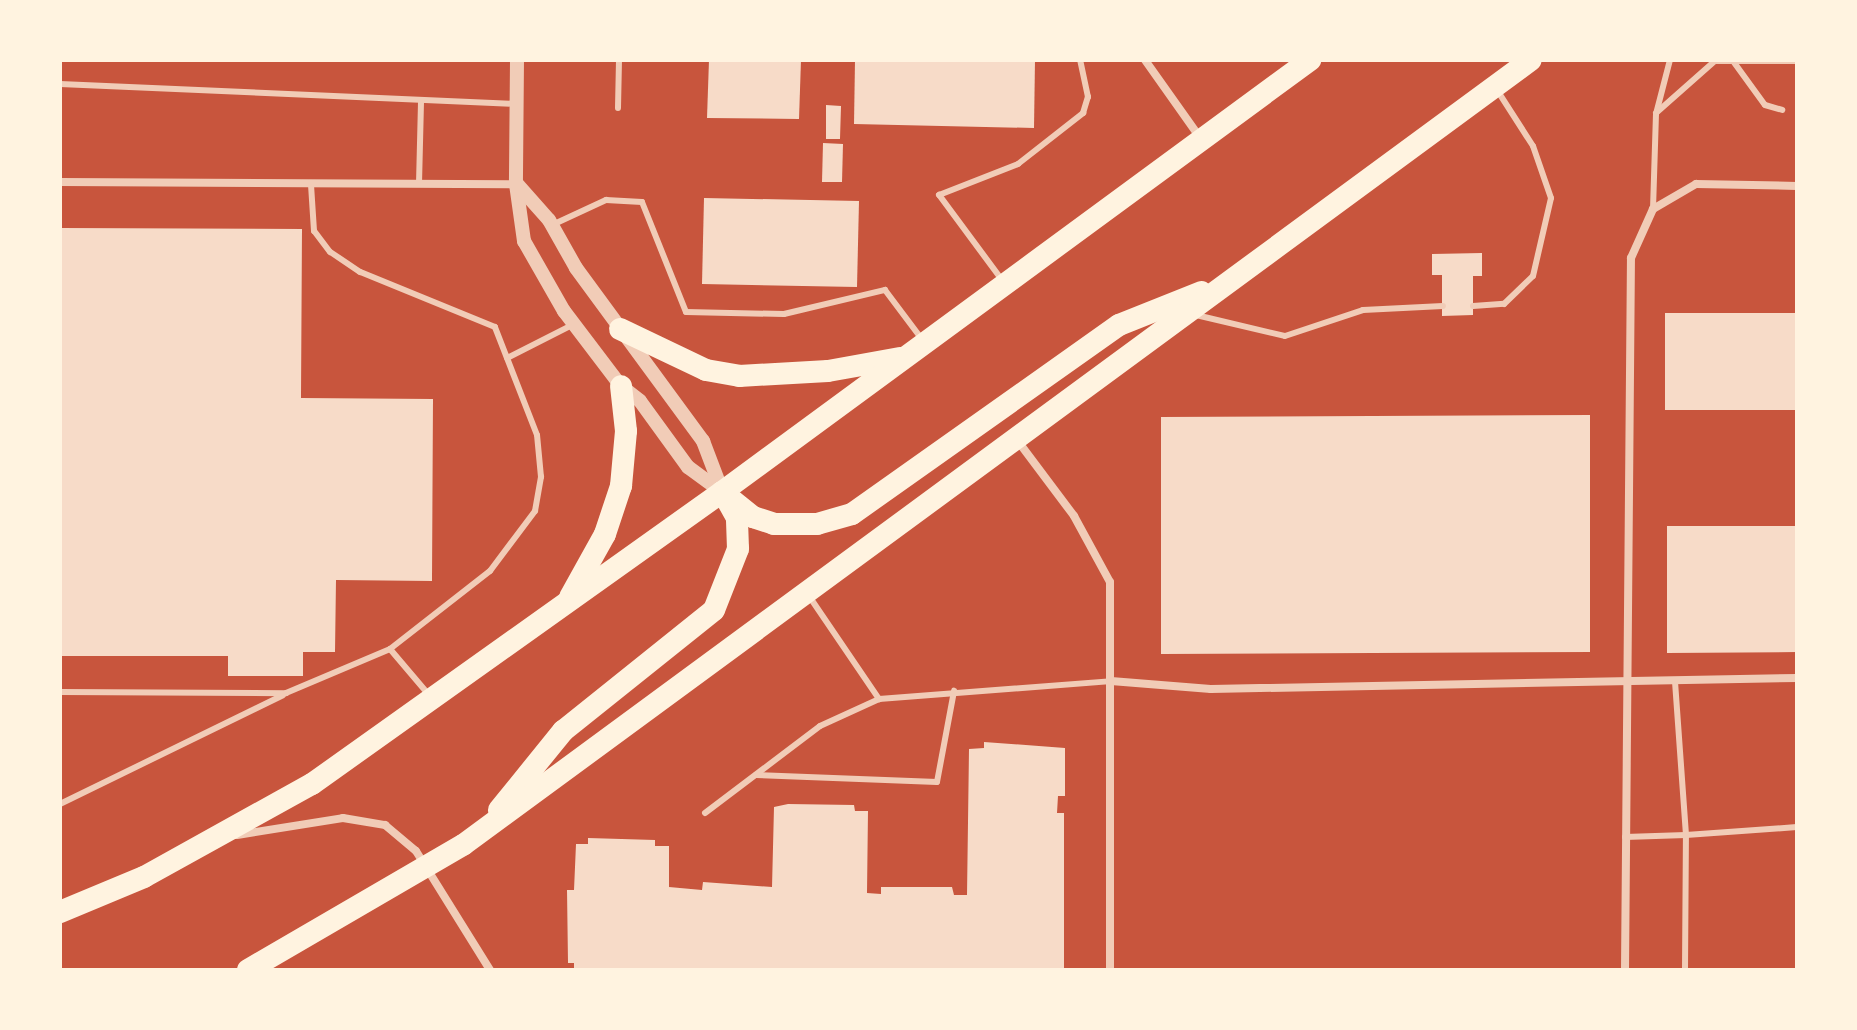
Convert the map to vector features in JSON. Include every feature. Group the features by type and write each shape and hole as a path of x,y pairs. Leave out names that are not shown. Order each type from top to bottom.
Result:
{"highway":[{"path":"60,912 220,838 312,784 722,492 1310,60"},
{"path":"248,970 427,870 481,832 1242,277 1531,60"},
{"path":"722,492 753,517 774,524 817,524 852,514 1119,325 1242,277"},
{"path":"620,329 706,370 739,376 828,371 905,357"},
{"path":"567,602 605,534 621,486 626,431 621,386"},
{"path":"481,832 563,731 714,610 733,569 738,539 737,518 722,492"}],"street":[{"path":"517,60 516,184 524,241 574,324 621,386 640,401 688,467 722,492"},
{"path":"1145,60 1201,140"},
{"path":"60,182 516,184 552,225 620,329 703,441 722,492"},
{"path":"1625,970 1624,685 1631,258 1653,209 1696,184 1797,186"},
{"path":"1017,440 1074,516 1110,582 1110,970"},
{"path":"1111,681 1211,689 1624,685 1797,678"},
{"path":"220,838 358,819 385,825 404,837 490,970"}],"lane":[{"path":"618,108 619,60"},
{"path":"1004,283 939,195 1018,164 1083,113 1088,97 1080,60"},
{"path":"1653,209 1656,114 1670,60"},
{"path":"1656,114 1716,60 1797,61"},
{"path":"1733,61 1765,105 1782,110"},
{"path":"60,84 517,104"},
{"path":"1473,306 1504,304 1533,276 1551,198 1533,146 1494,86"},
{"path":"419,184 421,100"},
{"path":"60,804 286,693 390,649 490,571 535,511 541,477 537,435 495,327 360,272 330,252 314,231 311,184"},
{"path":"552,225 606,200 642,202 686,312 784,314 885,290 924,342"},
{"path":"1189,313 1285,336 1363,310 1443,306"},
{"path":"507,358 574,324"},
{"path":"807,593 879,699"},
{"path":"390,649 433,700"},
{"path":"705,813 820,726 879,699 1111,681"},
{"path":"1675,683 1686,835 1685,970"},
{"path":"756,775 937,782 954,691"},
{"path":"60,692 286,693"},
{"path":"1625,837 1797,827"}],"building":[{"path":"709,60 801,60 799,119 707,118"},
{"path":"855,60 1035,60 1034,128 854,124"},
{"path":"826,105 841,106 840,139 826,139"},
{"path":"823,143 843,144 842,182 822,182"},
{"path":"704,198 859,201 857,287 702,284"},
{"path":"60,228 302,229 301,398 433,399 432,581 336,580 335,652 303,652 303,676 228,676 228,656 60,656"},
{"path":"1482,253 1482,276 1473,276 1473,315 1442,316 1442,275 1432,275 1432,254"},
{"path":"1665,313 1797,313 1797,410 1665,410"},
{"path":"1590,415 1590,652 1161,654 1161,417"},
{"path":"1667,526 1797,526 1797,652 1667,653"},
{"path":"984,742 1065,748 1065,796 1058,796 1057,813 1064,813 1064,970 574,970 574,963 568,963 567,890 574,890 576,844 588,844 588,838 655,840 655,846 669,846 669,887 702,890 703,882 772,887 774,807 788,804 854,805 855,811 868,811 867,893 881,894 881,887 952,887 954,895 967,895 969,749 984,748"}]}
